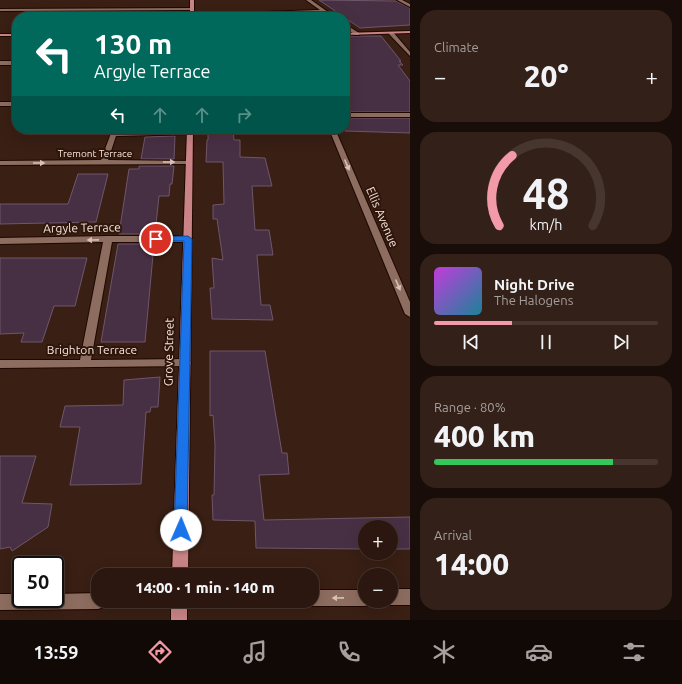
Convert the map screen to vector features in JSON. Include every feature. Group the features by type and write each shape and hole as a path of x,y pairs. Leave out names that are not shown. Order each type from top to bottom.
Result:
{"main road":[{"path":"192,0 192,9"},
{"path":"350,34 410,32"},
{"path":"0,35 12,35"},
{"name":"Grove Street","path":"180,568 190,134"},
{"path":"179,608 179,620"}],"street":[{"path":"308,0 324,11"},
{"path":"399,0 410,6"},
{"path":"0,10 192,9"},
{"path":"297,12 324,11"},
{"path":"350,28 358,34"},
{"path":"391,33 410,55"},
{"path":"0,63 12,63"},
{"path":"0,104 12,104"},
{"path":"350,115 410,115"},
{"path":"104,162 113,134"},
{"name":"Ellis Avenue","path":"334,134 410,314"},
{"name":"Tremont Terrace","path":"0,163 189,162"},
{"path":"85,363 108,239"},
{"name":"Argyle Terrace","path":"0,240 188,239"},
{"name":"Brighton Terrace","path":"0,364 185,363"},
{"path":"398,598 410,597"},
{"path":"319,598 358,598"},
{"path":"0,602 91,601"}],"building":[{"path":"319,0 396,1 410,8 410,25 360,28 350,21 350,12 337,12"},
{"path":"350,36 381,36 401,61 399,61 403,65 398,65 410,81 410,112 350,112"},
{"path":"350,118 410,118 410,133 350,131"},
{"path":"208,134 233,134 234,140 240,140 240,157 265,158 272,186 252,186 255,230 269,230 273,255 257,255 261,305 270,305 273,320 212,319 210,288 214,288 212,258 223,260 217,219 213,219 213,205 224,204 223,162 206,162"},
{"path":"175,136 174,159 141,159 145,137"},
{"path":"139,166 174,166 169,196 159,196 155,234 119,234 129,169 139,169"},
{"path":"78,174 108,174 96,222 0,224 0,204 68,204"},
{"path":"118,244 154,244 145,342 101,342"},
{"path":"0,258 87,258 75,306 54,306 42,342 21,342 24,333 0,334"},
{"path":"210,351 265,351 282,453 287,453 289,474 259,475 264,520 410,517 410,549 398,549 398,520 358,520 358,549 256,548 255,521 213,520 212,495 214,495 215,445 213,415 210,416"},
{"path":"160,377 158,407 151,407 150,412 146,412 141,484 70,485 80,427 60,427 65,406 123,405 124,380"},
{"path":"0,456 36,456 22,503 52,504 48,527 12,551 10,547 0,549"}],"route":[{"path":"156,239 188,239 181,530"}]}
